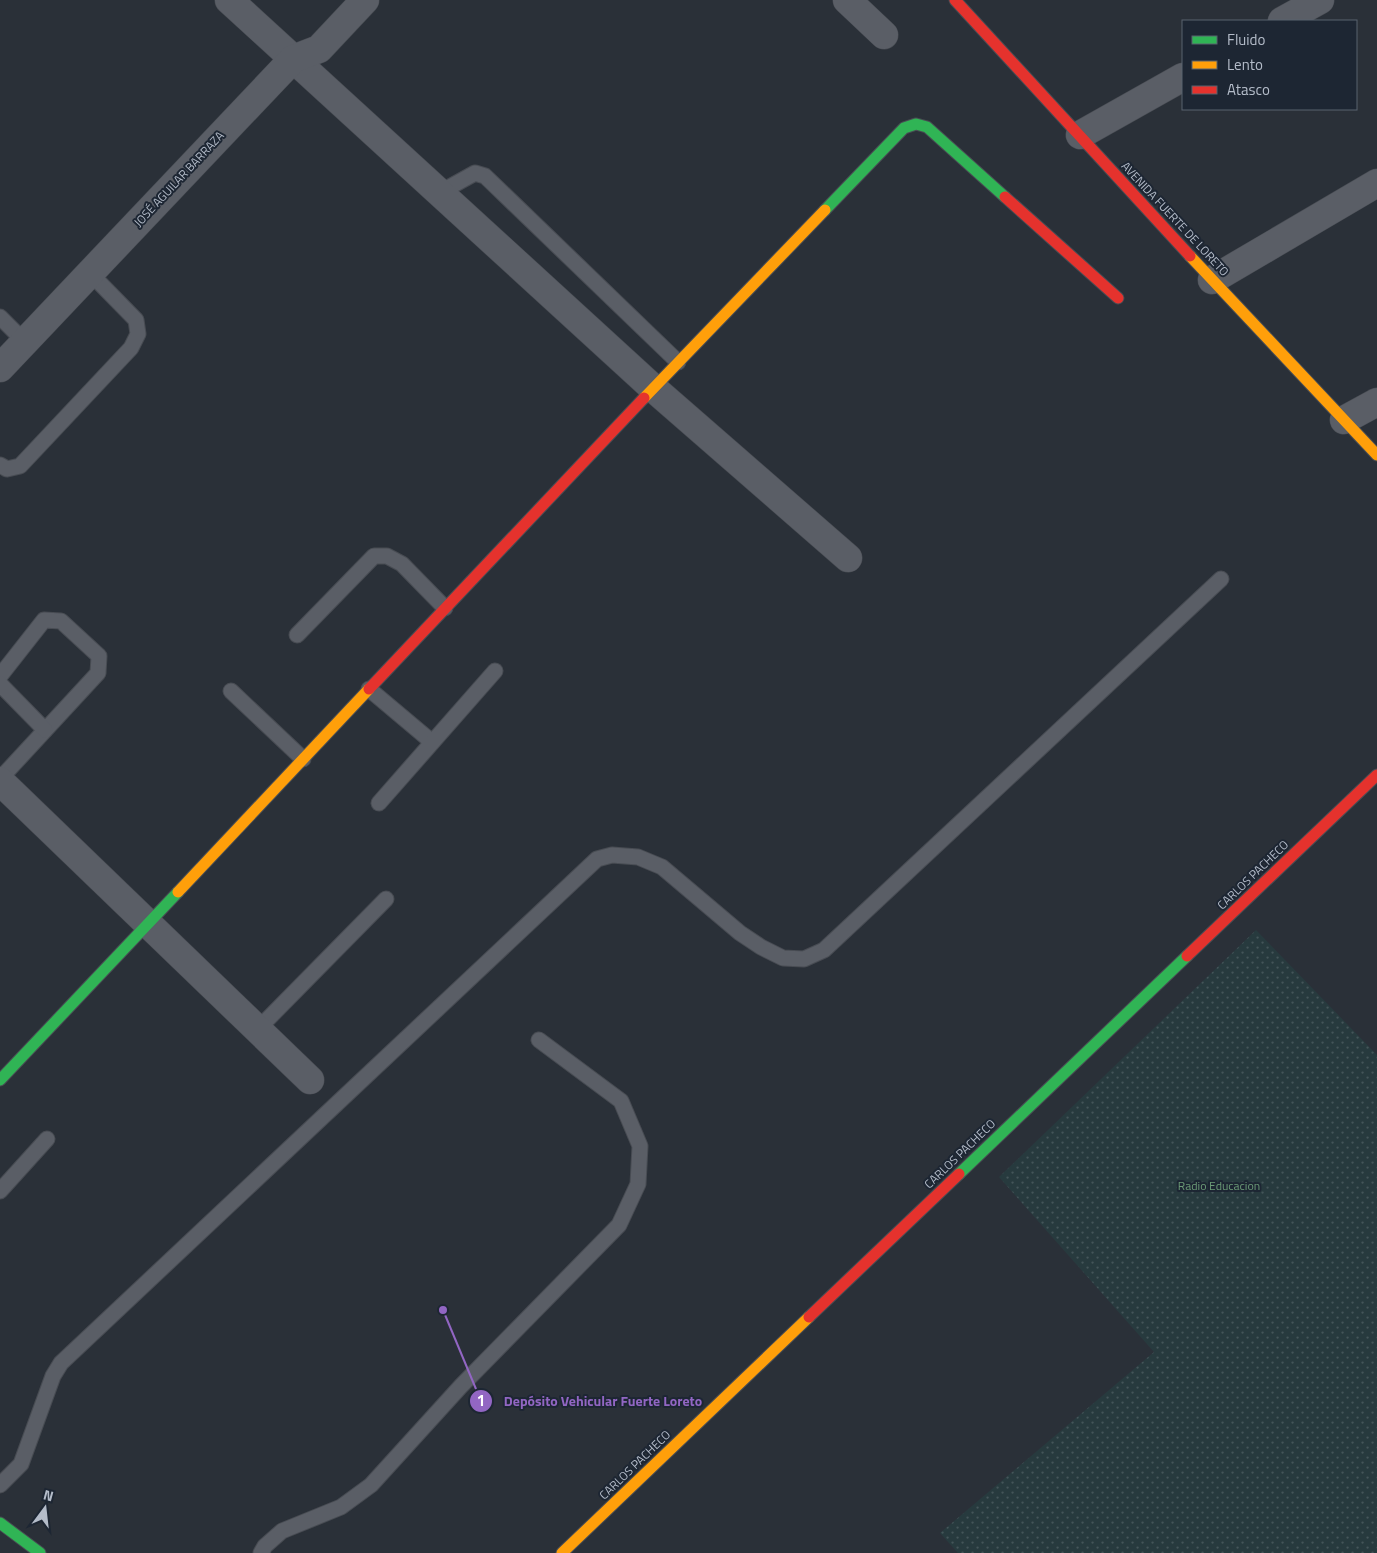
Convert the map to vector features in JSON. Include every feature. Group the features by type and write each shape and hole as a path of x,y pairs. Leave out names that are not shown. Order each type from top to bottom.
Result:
{"street":[{"path":"229,0 653,388 848,558"},
{"name":"JOSÉ AGUILAR BARRAZA","path":"0,368 293,59 319,49 365,0"},
{"path":"847,0 884,35"},
{"name":"AVENIDA FUERTE DE LORETO","path":"955,0 1212,280 1377,455"},
{"path":"1284,20 1320,0"},
{"path":"1080,135 1182,78"},
{"path":"0,1080 653,388 904,128 911,124 920,123 927,127 1118,298"},
{"path":"1212,280 1377,183"},
{"path":"1344,420 1377,402"},
{"name":"CARLOS PACHECO","path":"562,1553 1377,776"},
{"path":"0,780 310,1080"},
{"path":"0,1522 40,1553"}],"lane":[{"path":"439,193 475,173 485,176 678,362"},
{"path":"0,465 7,469 20,466 131,348 138,334 136,320 90,273"},
{"path":"0,317 25,342"},
{"path":"297,635 374,556 387,556 402,564 445,608"},
{"path":"0,1485 21,1464 53,1376 61,1363 597,859 612,855 638,857 662,867 740,933 761,947 783,958 804,959 811,956 824,950 1221,580"},
{"path":"0,676 44,620 61,621 99,656 98,673 0,780"},
{"path":"379,803 495,671"},
{"path":"0,684 45,730"},
{"path":"369,689 432,742"},
{"path":"232,691 303,759"},
{"path":"258,1029 386,900"},
{"path":"261,1553 282,1531 341,1507 371,1485 461,1386 619,1224 638,1184 640,1146 621,1101 539,1040"},
{"path":"1,1188 47,1139"}],"green space":[{"name":"Radio Educacion","path":"1256,930 1377,1055 1377,1553 958,1553 940,1533 1154,1352 999,1177"}],"traffic: fast":[{"path":"825,210 904,128 916,124 927,127 1005,197"},
{"path":"0,1080 178,892"},
{"path":"959,1174 1187,956"},
{"path":"0,1523 40,1553"}],"traffic: slow":[{"path":"644,398 825,210"},
{"path":"1190,256 1377,455"},
{"path":"178,892 369,689"},
{"path":"562,1553 809,1317"}],"traffic: jam":[{"path":"955,0 1190,256"},
{"path":"1005,197 1118,298"},
{"path":"369,689 644,398"},
{"path":"1187,956 1377,775"},
{"path":"809,1317 959,1174"}],"place":[{"name":"Depósito Vehicular Fuerte Loreto","path":"443,1310"}]}
